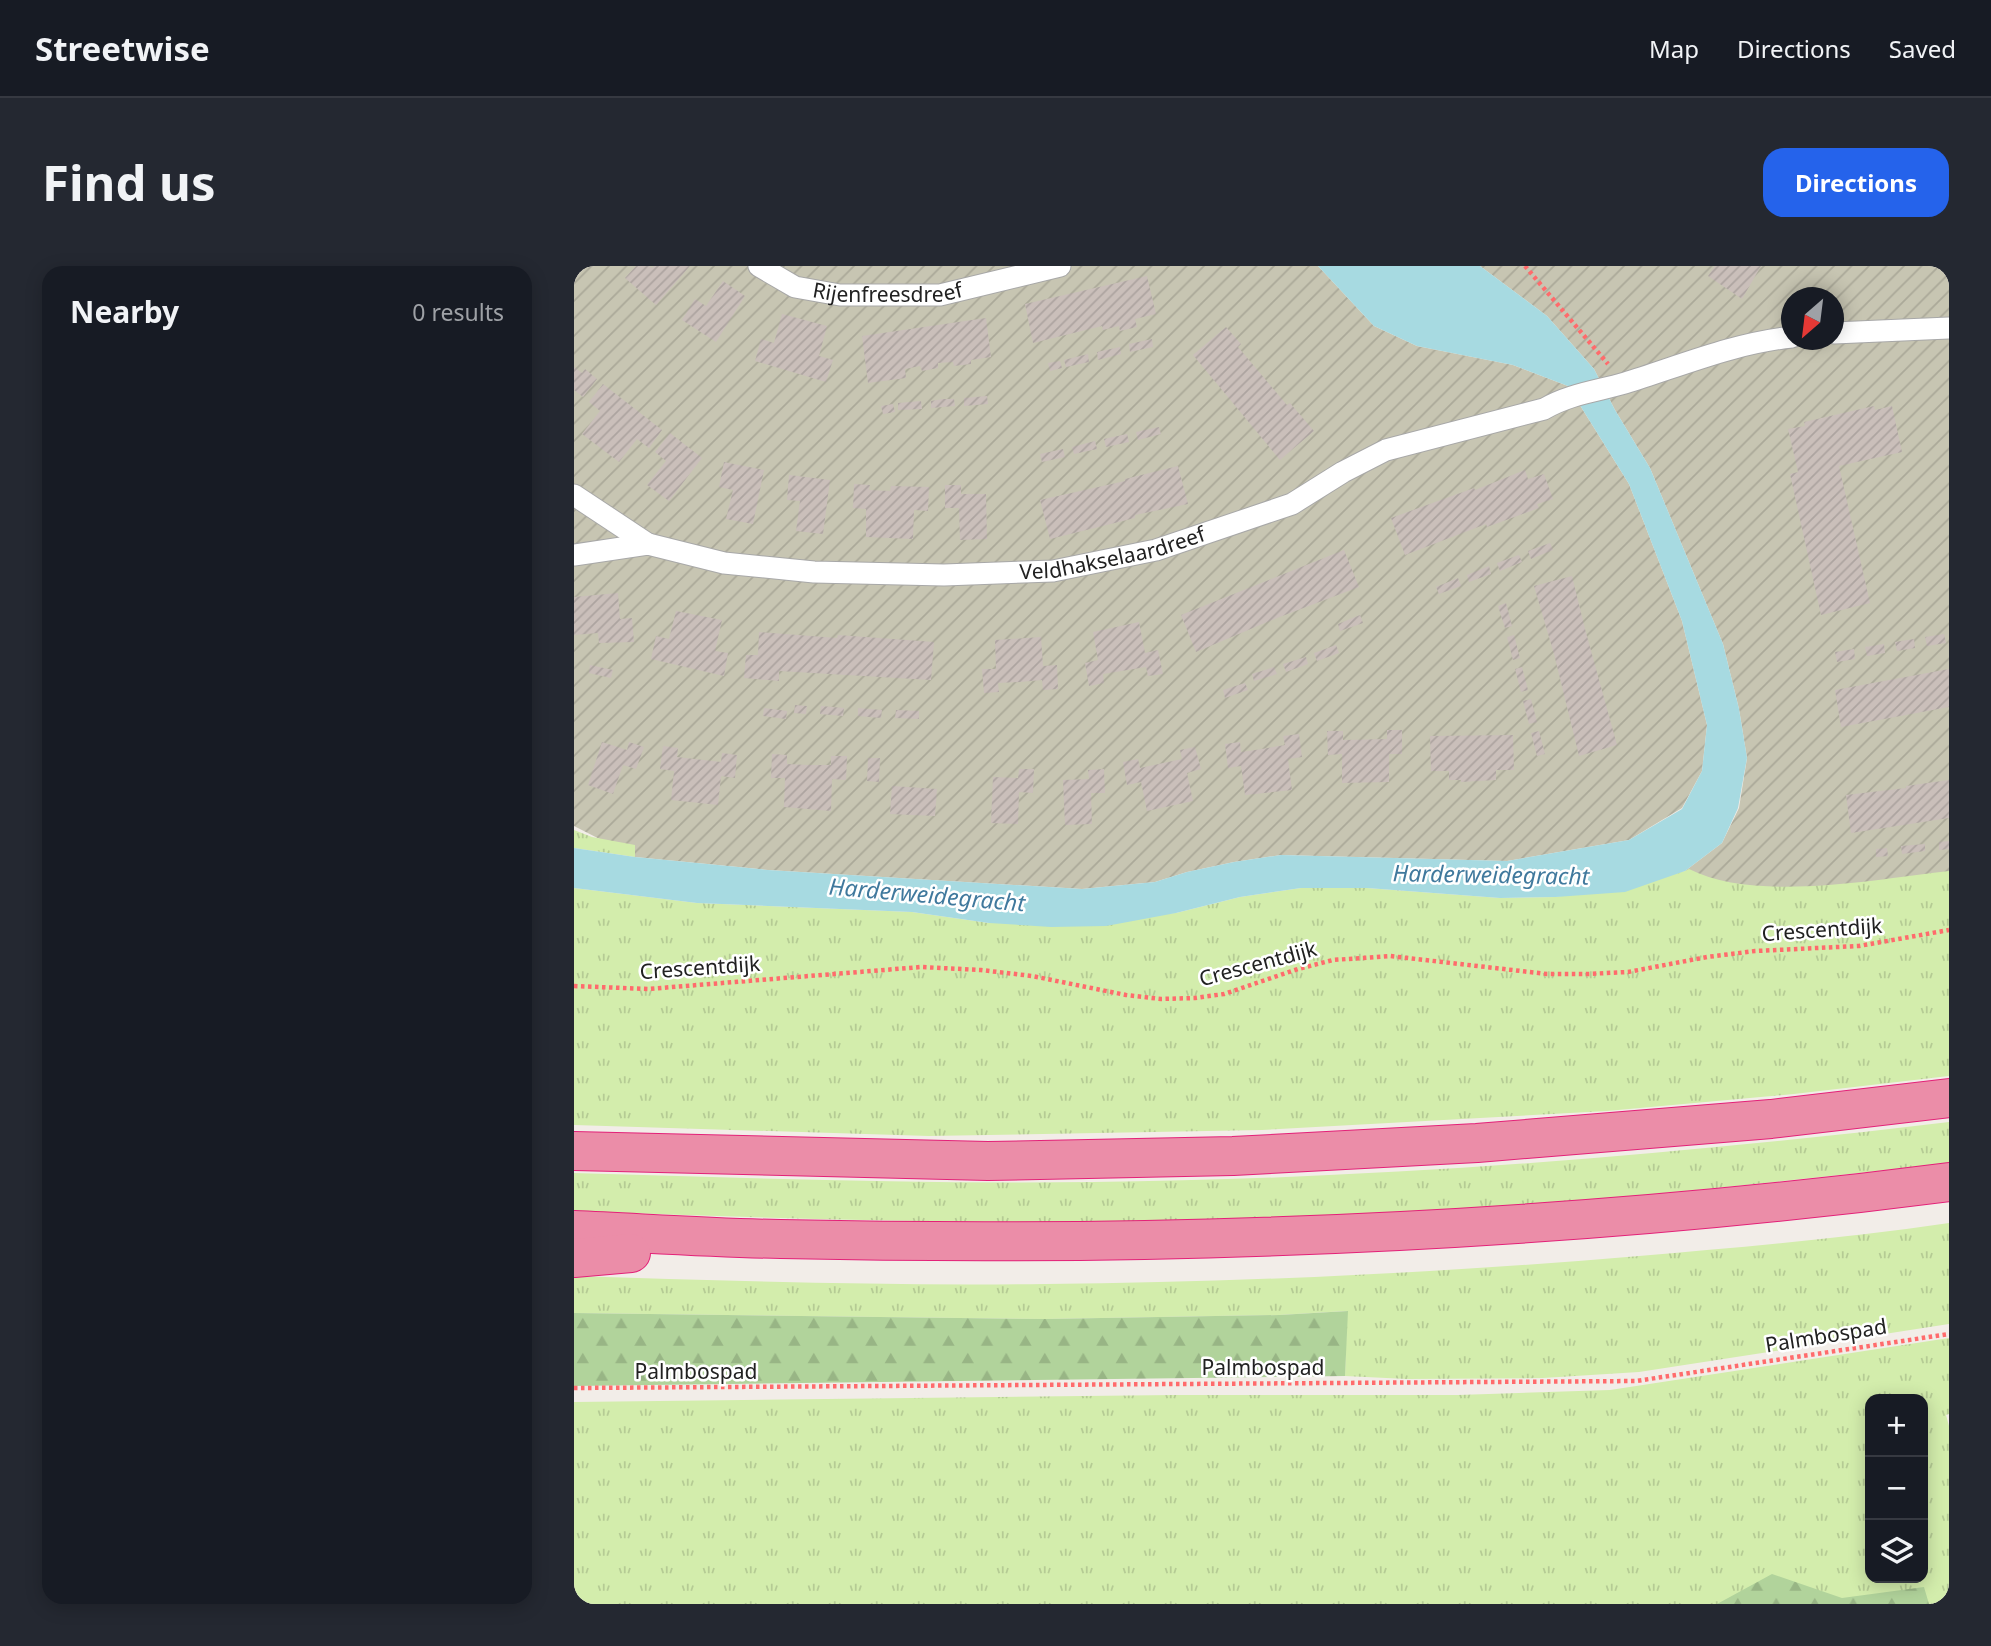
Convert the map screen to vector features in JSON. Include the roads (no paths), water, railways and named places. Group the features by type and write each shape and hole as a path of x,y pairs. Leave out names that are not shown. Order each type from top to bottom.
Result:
{"highway":[{"path":"574,1151 988,1161 1233,1156 1477,1143 1771,1119 1949,1098"},
{"path":"574,1230 780,1239 998,1241 1239,1238 1498,1226 1749,1205 1949,1182"},
{"path":"574,1258 780,1239"}],"street":[{"name":"Rijenfreesdreef","path":"759,266 795,287 840,295 940,295 1060,266"},
{"path":"1844,333 1949,328"},
{"name":"Veldhakselaardreef","path":"574,555 648,544 724,562 814,572 944,575 1053,571 1156,550 1292,504 1343,472 1386,450 1544,409 1559,399 1624,383 1705,355 1781,338"},
{"path":"574,495 648,544"}],"water":[{"name":"Harderweidegracht","path":"1318,266 1480,266 1547,316 1594,369 1650,468 1723,644 1739,709 1747,758 1738,808 1722,843 1685,871 1625,892 1500,898 1367,888 1301,888 1240,897 1176,913 1106,926 1051,927 989,923 912,912 697,903 574,888 574,848 768,870 1082,889 1155,882 1187,872 1281,855 1507,861 1629,840 1682,809 1702,771 1707,725 1682,621 1629,484 1568,386 1513,365 1417,346 1374,326"}]}
